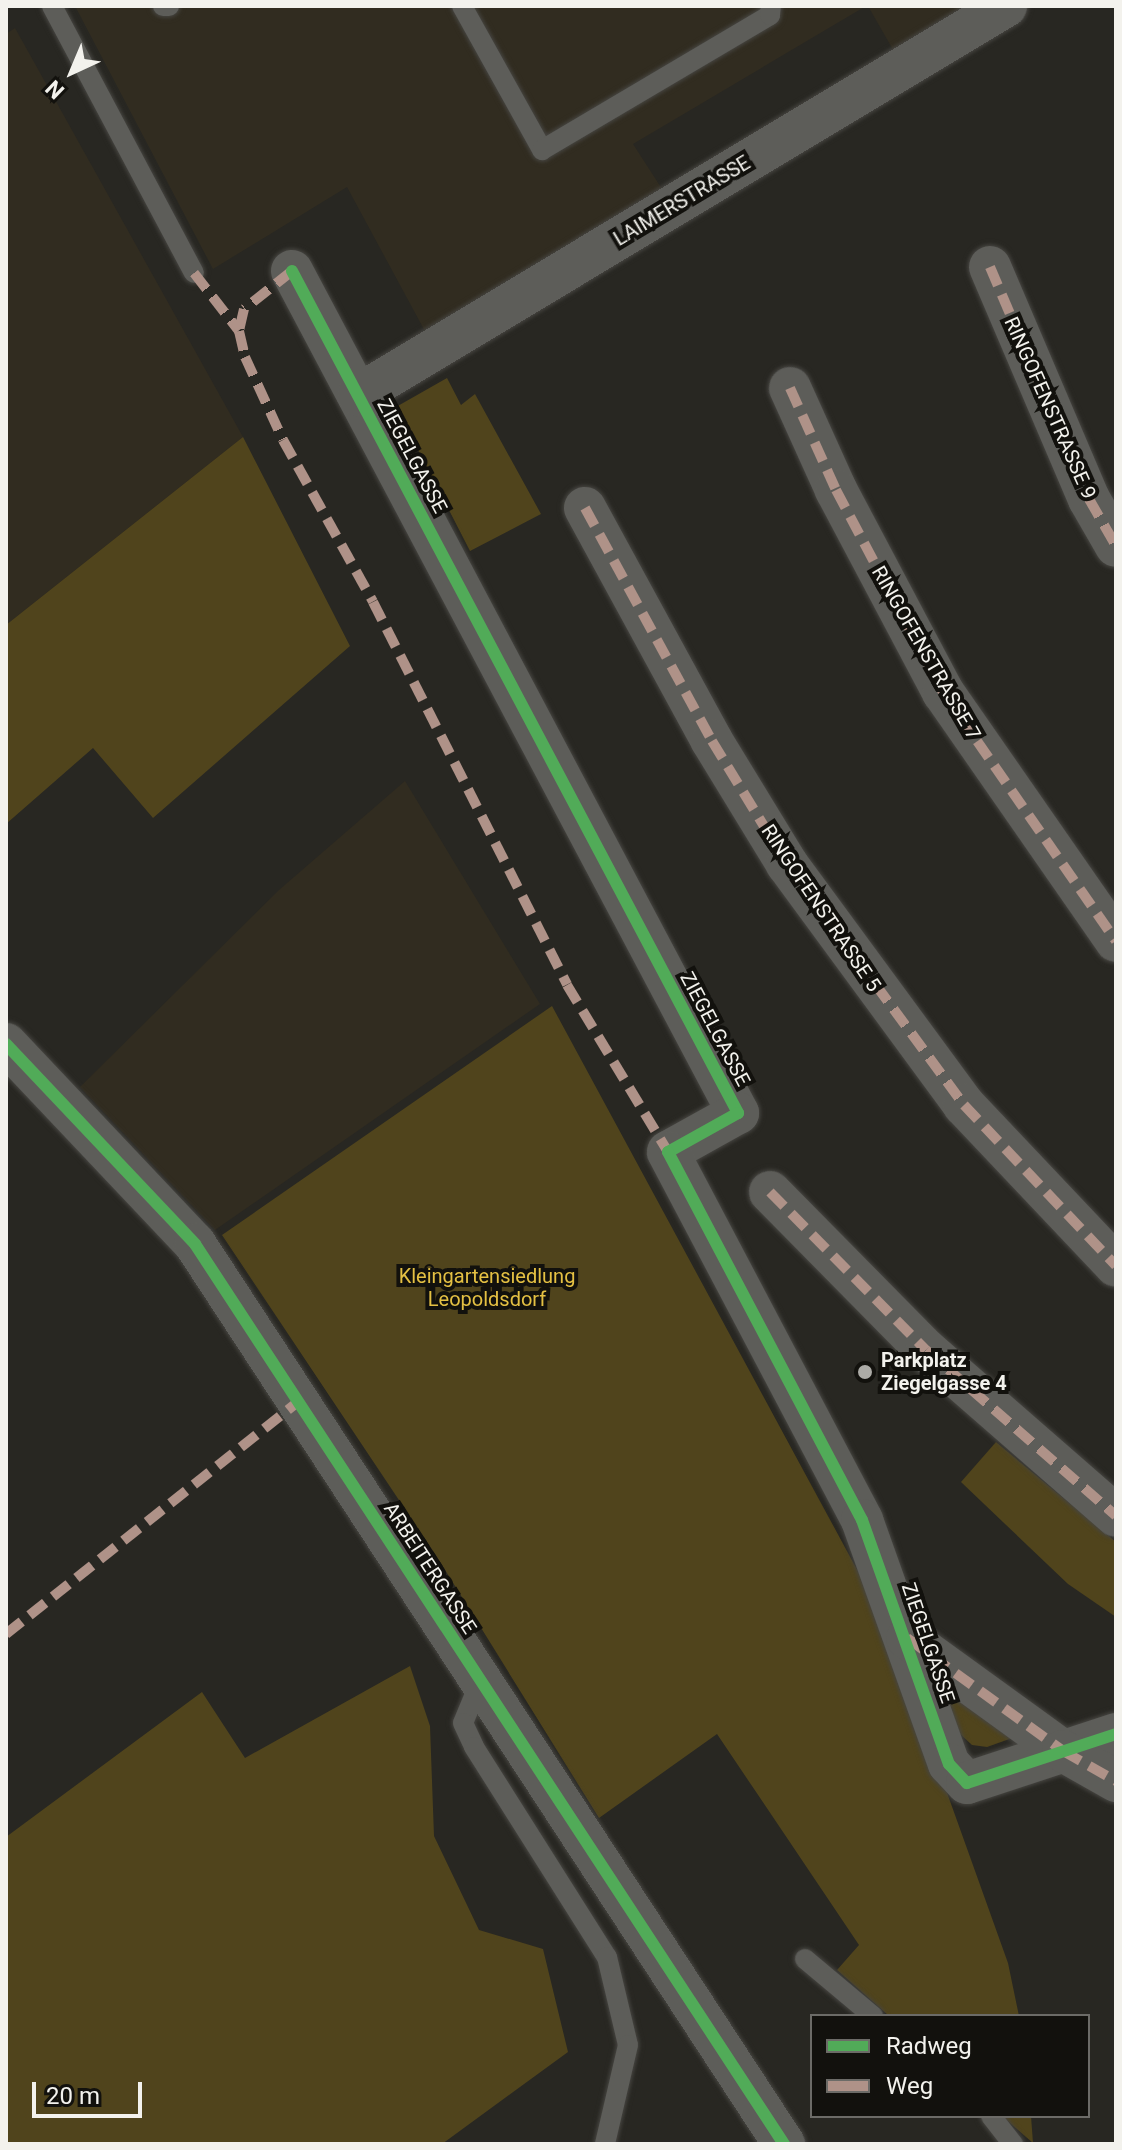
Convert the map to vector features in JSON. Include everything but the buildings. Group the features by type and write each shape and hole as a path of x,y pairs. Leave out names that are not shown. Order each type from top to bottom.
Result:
{"street":[{"name":"LAIMERSTRASSE","path":"358,395 1006,6"},
{"name":"RINGOFENSTRASSE 9","path":"990,267 1083,485 1116,546"},
{"name":"ZIEGELGASSE","path":"292,271 738,1113 668,1152 862,1520 907,1638 949,1764 967,1783 1063,1751"},
{"name":"RINGOFENSTRASSE 7","path":"790,388 836,490 943,692 1116,941"},
{"name":"RINGOFENSTRASSE 5","path":"585,508 712,741 787,864 964,1105 1116,1266"},
{"name":"ARBEITERGASSE","path":"6,1044 195,1244 784,2144"},
{"path":"770,1192 926,1350 1116,1516"},
{"path":"907,1638 1063,1751 1116,1781"},
{"path":"1063,1751 1116,1734"}],"lane":[{"path":"52,6 194,273"},
{"path":"462,6 542,150 770,15 771,6"},
{"path":"480,1682 463,1723 474,1747 607,1957 628,2045 605,2144"},
{"path":"805,1959 871,2014"},
{"path":"993,2118 1013,2144"}],"shaded area":[{"path":"75,6 866,6 633,144 664,192 427,335 347,187 213,269"},
{"path":"868,6 978,6 896,55"},
{"path":"15,28 243,437 6,625 6,34"},
{"path":"405,781 540,1004 215,1230 80,1087 279,890"}],"green space":[{"path":"447,378 461,405 475,394 541,514 470,551 396,407"},
{"path":"243,437 350,646 153,818 93,748 6,824 6,625"},
{"name":"Kleingartensiedlung Leopoldsdorf","path":"552,1006 887,1625 1008,1963 1019,2014 887,2014 837,1970 859,1945 717,1734 599,1818 437,1557 222,1235"},
{"path":"996,1442 1116,1542 1116,1617 1068,1584 961,1482"},
{"path":"410,1666 430,1726 434,1836 479,1930 543,1949 568,2052 442,2144 6,2144 6,1837 202,1692 245,1758"},
{"path":"944,1687 1015,1737 987,1747 972,1745 960,1734"},
{"path":"1004,2118 1031,2118 1033,2143"}],"marked path":[{"path":"990,267 1089,499 1116,546"},
{"path":"292,271 244,309 239,331 245,357 283,440 373,602 567,985 668,1152"},
{"path":"194,273 239,331"},
{"path":"790,388 836,490 943,692 1116,941"},
{"path":"585,508 712,741 787,864 964,1105 1116,1266"},
{"path":"770,1192 926,1350 1116,1516"},
{"path":"6,1634 298,1402"},
{"path":"907,1638 1063,1751 1116,1781"}],"cycle path":[{"path":"292,271 738,1113 668,1152 862,1520 949,1764 967,1783 1116,1734"},
{"path":"6,1044 195,1244 784,2144"}],"place":[{"name":"Parkplatz Ziegelgasse 4","path":"865,1372"}]}
